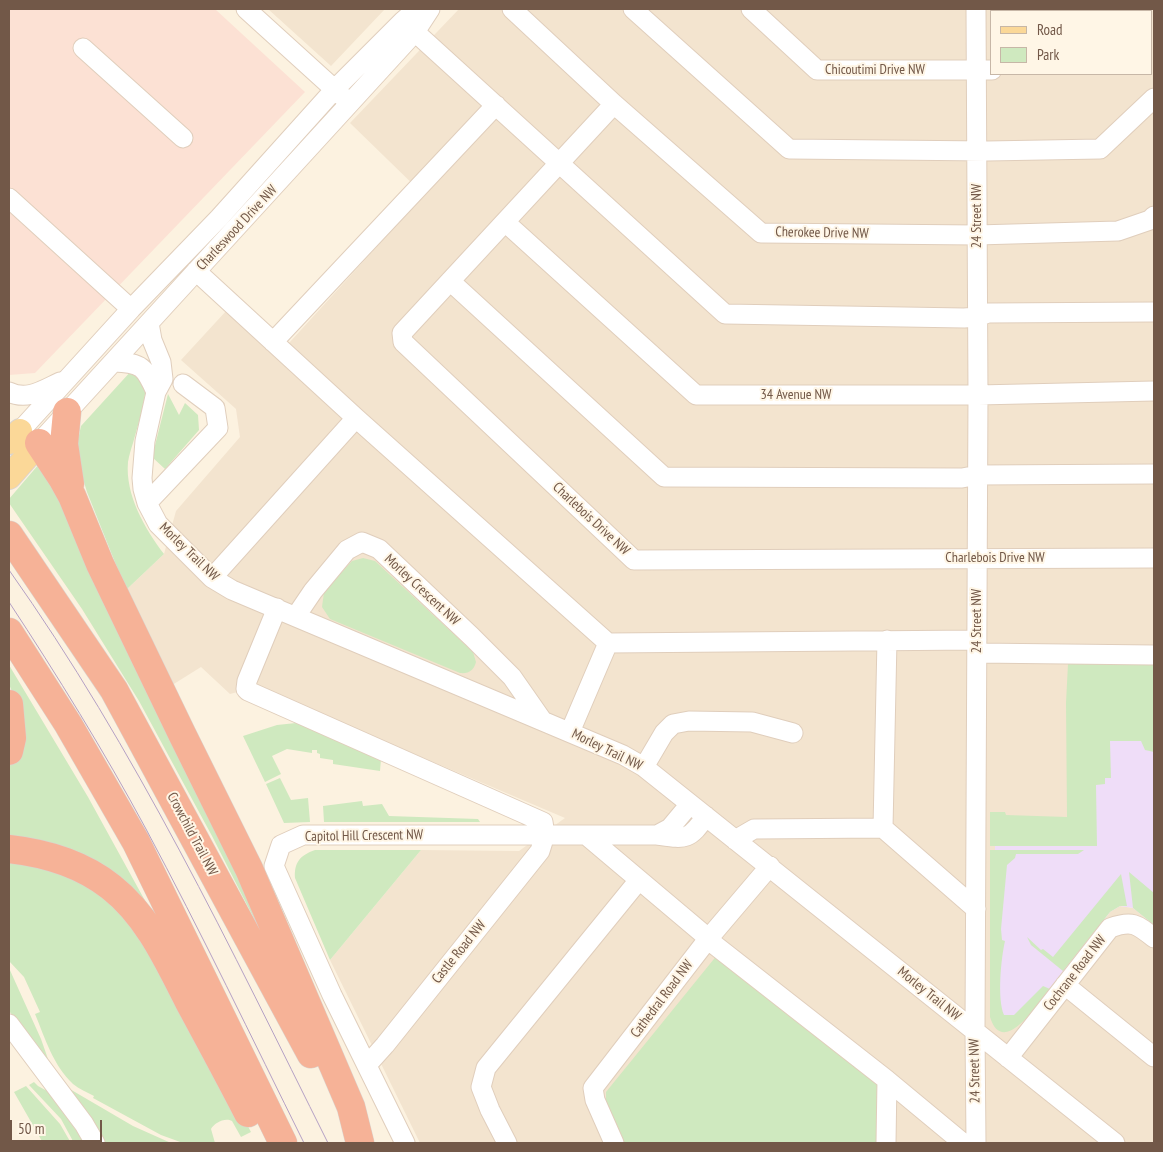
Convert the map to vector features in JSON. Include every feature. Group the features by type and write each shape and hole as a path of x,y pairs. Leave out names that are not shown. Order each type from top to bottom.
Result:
{"highway":[{"path":"67,412 64,444 72,496"},
{"path":"19,443 62,478 72,496 109,582 249,868 350,1107 360,1143"},
{"name":"Crowchild Trail NW","path":"9,535 114,690 360,1143"},
{"path":"9,632 68,724 136,842 283,1143"},
{"path":"9,704 12,738 9,752"},
{"path":"9,849 52,857 86,871 111,887 139,915 160,947 264,1143"}],"street":[{"path":"246,9 350,103"},
{"name":"Charleswood Drive NW","path":"19,443 70,376 131,308 219,218 335,89 402,20 417,9"},
{"name":"Charleswood Drive NW","path":"19,443 67,412 350,103 402,20 430,9"},
{"name":"Cherokee Drive NW","path":"512,9 614,104 762,233 977,235 1118,231 1150,220 1154,216"},
{"path":"633,9 789,149 976,151 1100,148 1154,98"},
{"name":"Chicoutimi Drive NW","path":"751,9 817,70 984,70"},
{"name":"24 Street NW","path":"976,9 984,70 976,151 978,395 974,1031 976,1143"},
{"path":"402,20 725,314 977,317 988,313 1154,312"},
{"path":"83,48 183,138"},
{"name":"Charlebois Drive NW","path":"614,104 402,333 403,342 634,560 1154,558"},
{"path":"273,342 496,105"},
{"path":"9,198 131,308"},
{"name":"34 Avenue NW","path":"505,222 696,395 978,395 1154,391"},
{"path":"196,271 356,418 608,643 887,640 977,647 1154,655"},
{"path":"450,282 664,477 962,478 978,475 1154,474"},
{"name":"Morley Trail NW","path":"149,323 152,340 161,362 163,380 156,392 145,441 143,489 147,503 158,524 212,578 232,590 570,732 623,755 644,767 1115,1143"},
{"path":"114,362 132,363 143,367 156,392"},
{"path":"9,392 18,396 28,396 43,391 70,376"},
{"path":"147,503 218,428 216,408 183,384"},
{"path":"9,402 19,443"},
{"path":"212,578 356,418"},
{"name":"Morley Crescent NW","path":"296,616 313,591 347,550 362,542 379,549 472,637 512,678 543,721"},
{"path":"277,608 247,681 246,689 248,691 543,822 545,835"},
{"path":"883,828 887,640"},
{"path":"570,732 608,643"},
{"path":"644,767 664,733 673,724 689,721 752,722 793,733"},
{"path":"657,835 670,828 690,804"},
{"name":"Capitol Hill Crescent NW","path":"405,1143 332,995 274,866 281,845 303,835 657,835 678,838 687,837 695,832 706,816"},
{"path":"735,840 754,829 883,828 976,909"},
{"name":"Castle Road NW","path":"367,1064 385,1045 534,858 540,850 545,835"},
{"path":"586,835 716,946 887,1080 963,1143"},
{"name":"Cathedral Road NW","path":"614,1143 595,1100 594,1088 708,939 770,866"},
{"path":"507,1143 490,1110 481,1087 486,1068 639,880"},
{"name":"Cochrane Road NW","path":"1008,1058 1110,928 1130,923 1139,926 1154,938"},
{"path":"1066,985 1154,1057"},
{"path":"9,1024 84,1124 94,1143"},
{"path":"886,1143 887,1080"}],"shaded area":[{"path":"9,9 215,9 305,92 35,373 9,375"},
{"path":"268,9 385,9 331,66"},
{"path":"459,9 1154,9 1154,663 1050,989 1110,912 1120,906 1133,908 1154,925 1154,1143 420,1143 330,960 421,850 519,851 565,818 257,687 230,694 201,667 169,687 126,590 164,554 176,511 240,437 236,409 181,360 227,310 279,354 424,195 350,123"},
{"path":"1086,661 1154,663 1154,925 1133,908 1120,906 1110,912 1050,989 1023,1020 995,1022 995,843 1088,843"}],"green space":[{"path":"132,370 146,387 128,462 130,487 143,523 164,554 126,590 87,492 75,453 81,426"},
{"path":"168,394 179,415 185,403 198,415 199,430 165,469 152,457"},
{"path":"39,464 42,466 159,699 276,962 212,836 139,701 82,609 9,503 9,499"},
{"path":"363,558 375,561 473,652 476,662 472,669 466,673 460,673 330,619 322,607 324,592 352,561"},
{"path":"1154,660 1154,752 1145,750 1141,741 1110,741 1111,778 1105,778 1105,784 1096,785 1097,846 990,846 990,812 1005,812 1006,815 1067,817 1066,703 1068,664"},
{"path":"9,665 88,797 154,917 9,841 9,768 13,758 12,692 9,684"},
{"path":"296,723 381,759 380,771 333,764 333,760 320,758 317,750 312,750 312,753 287,749 272,756 281,774 265,782 243,736 277,725"},
{"path":"280,778 291,800 308,798 310,822 284,823 266,784"},
{"path":"362,801 363,806 382,804 389,816 478,819 480,822 324,822 323,806"},
{"path":"315,850 421,850 330,960 295,878 299,860 305,854"},
{"path":"990,850 1084,850 1078,854 1016,854 1015,858 1007,865 1001,929 1002,940 1005,941 1000,989 1004,1015 1014,1015 1043,986 1050,989 1021,1024 1012,1030 1003,1032 996,1028 990,1017"},
{"path":"9,856 44,863 111,899 168,977 251,1132 241,1137 232,1121 223,1120 211,1129 215,1143 183,1143 161,1135 93,1098 94,1096 75,1086 66,1077 46,1042 35,1014 40,1012 24,977 9,961"},
{"path":"1129,872 1154,893 1154,925 1133,908"},
{"path":"1121,874 1127,906 1120,906 1110,912 1063,971 1031,945 1027,937 1041,950 1043,949 1053,957"},
{"path":"718,954 882,1085 881,1143 624,1143 606,1103 606,1092"},
{"path":"9,968 41,1039 48,1059 9,1011"},
{"path":"34,1082 49,1092 85,1143 74,1143 61,1119 29,1085"},
{"path":"26,1086 60,1124 71,1143 43,1143 14,1092"},
{"path":"68,1088 133,1126 171,1143 104,1143"}],"tram line":[{"path":"9,570 99,707 140,778 255,996 328,1143"},
{"path":"9,602 80,714 146,829 304,1143"}]}
